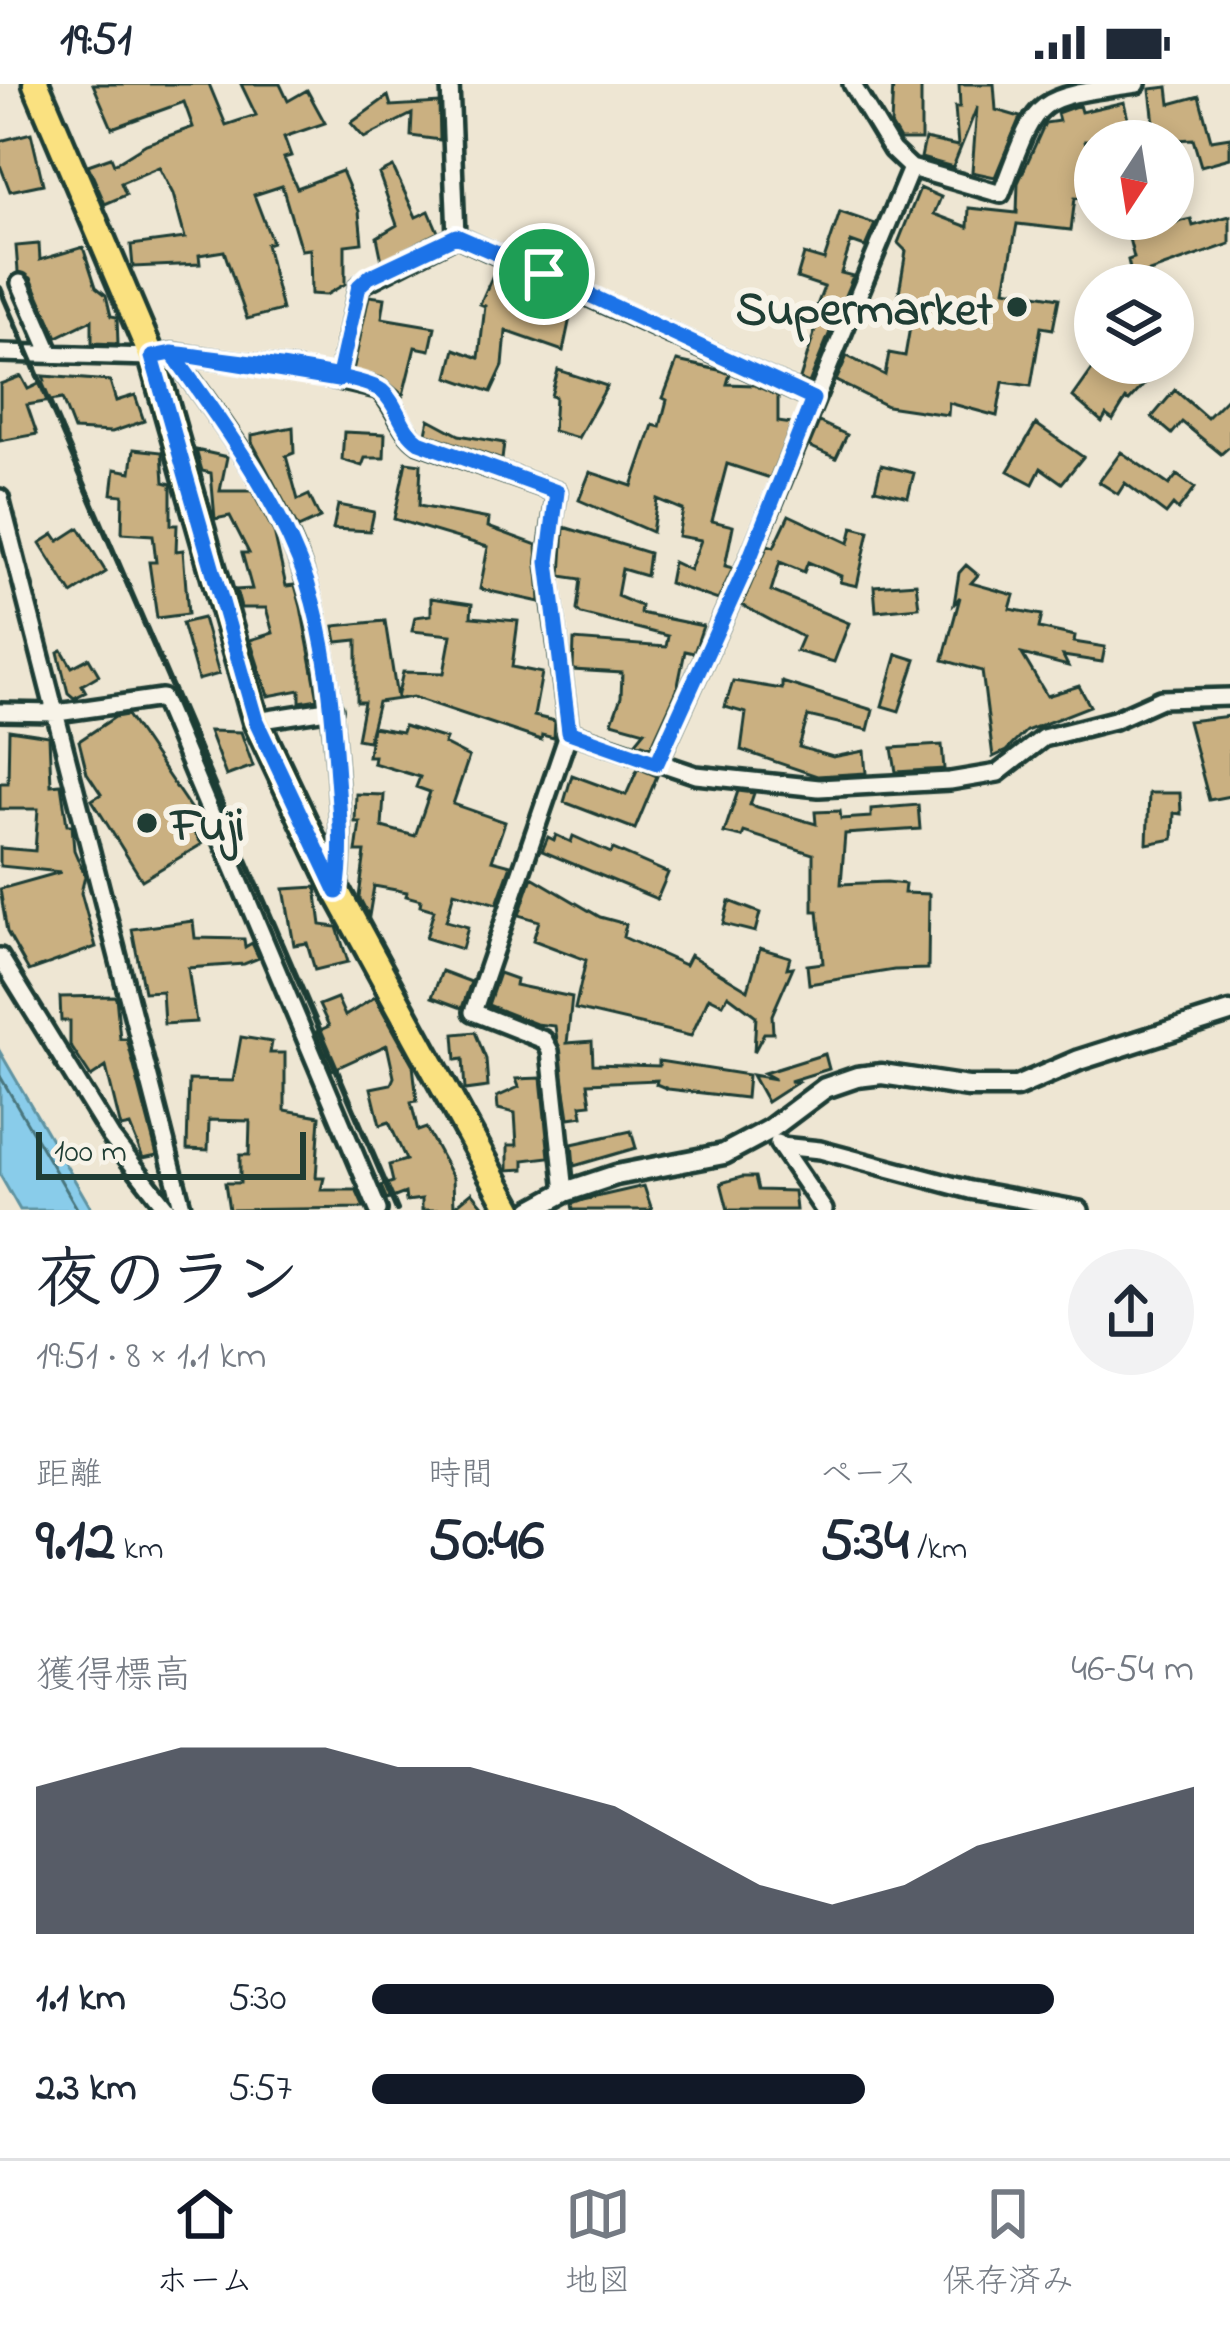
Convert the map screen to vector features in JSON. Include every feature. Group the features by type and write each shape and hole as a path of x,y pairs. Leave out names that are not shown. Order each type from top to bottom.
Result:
{"main road":[{"path":"36,84 162,355 256,721 337,892 511,1210"}],"street":[{"path":"450,84 456,236"},
{"path":"852,84 892,150 911,168 1001,194 1030,119 1043,103 1136,84"},
{"path":"657,763 747,565 911,168"},
{"path":"338,380 359,286 456,236"},
{"path":"456,236 813,399"},
{"path":"20,283 51,354"},
{"path":"0,353 162,355 338,380 385,394 404,432 419,442 557,492 548,562 569,732 473,1012 544,1040 550,1052 565,1192"},
{"path":"162,355 234,440 299,562 332,710 342,863 337,892"},
{"path":"0,498 183,1210"},
{"path":"0,712 57,713 163,698 377,1210"},
{"path":"569,732 696,775 819,788 950,782 998,773 1043,738 1114,720 1162,699 1230,698"},
{"path":"256,721 332,710"},
{"path":"0,957 110,1137 168,1210"},
{"path":"532,1210 565,1192 616,1175 724,1154 775,1138 825,1088 857,1077 882,1074 968,1087 1016,1088 1079,1060 1230,1012"},
{"path":"775,1138 824,1210"},
{"path":"775,1138 970,1190 1080,1210"}],"water":[{"path":"0,1052 92,1210 20,1210 0,1175"}],"building":[{"path":"93,84 209,84 226,125 256,115 241,84 280,84 288,101 307,90 325,123 284,137 291,156 284,158 297,188 342,171 359,211 362,243 345,245 345,284 326,295 311,294 310,249 301,250 282,186 254,195 272,242 266,244 282,310 247,319 224,251 199,255 200,264 133,267 131,245 185,238 173,194 159,167 121,183 126,195 105,204 88,165 111,157 114,164 146,144 193,127 184,102 112,128"},
{"path":"893,84 921,84 921,140 900,140 891,125"},
{"path":"959,84 994,84 996,110 1020,117 995,177 972,172 977,107 953,167 921,158 925,139 958,146 955,107 960,107"},
{"path":"1168,87 1170,104 1199,96 1211,140 1230,137 1230,158 1201,166 1194,120 1154,120 1150,89"},
{"path":"388,96 391,106 439,103 440,140 411,136 412,114 364,138 351,123"},
{"path":"1124,102 1128,120 1074,120 1071,230 1017,224 1005,289 1059,298 1053,329 1041,327 1031,386 1003,382 997,416 949,403 948,415 887,406 836,381 847,356 885,375 889,353 905,356 910,327 863,315 869,300 897,304 906,251 898,243 920,188 941,197 934,214 968,227 969,208 1017,213 1018,183 1045,123 1059,121 1057,113 1079,105 1081,112"},
{"path":"31,133 43,184 10,191 0,165 0,141"},
{"path":"393,167 416,217 429,211 438,232 382,261 377,237 397,225 379,174"},
{"path":"840,212 875,224 865,247 851,242 841,273 853,276 809,383 800,379 817,324 811,321 824,287 797,278 804,254 824,260"},
{"path":"1230,216 1230,244 1172,264 1129,264 1134,258 1129,240 1194,240 1194,226"},
{"path":"39,244 40,260 83,247 96,287 106,295 111,316 117,317 118,344 92,343 92,320 57,337 31,278 18,271 16,246"},
{"path":"493,275 517,285 515,290 545,297 543,302 572,308 563,351 506,331 503,366 491,392 448,377 455,349 479,358 485,306 480,304"},
{"path":"369,296 385,298 382,318 435,327 430,350 415,347 403,395 382,378 353,371"},
{"path":"677,361 723,371 730,374 727,384 754,385 778,396 778,422 792,424 770,478 727,464 712,521 733,526 725,566 733,568 718,600 669,583 673,562 690,570 701,540 678,536 683,510 657,499 652,532 579,500 590,472 632,486 653,425 660,427 667,400 663,398"},
{"path":"558,370 607,386 578,438 553,431 555,397 551,396"},
{"path":"21,376 28,389 45,381 43,376 110,381 116,401 135,395 144,421 112,432 74,430 62,399 27,405 37,434 0,441 0,384"},
{"path":"1082,384 1145,384 1126,399 1113,420 1106,415 1102,422 1073,397"},
{"path":"1175,390 1207,418 1230,395 1230,446 1221,454 1182,422 1172,434 1152,417"},
{"path":"429,419 459,435 504,443 502,460 426,433"},
{"path":"819,422 847,435 836,458 809,446"},
{"path":"1036,424 1083,457 1062,483 1041,468 1033,484 1008,471"},
{"path":"293,427 294,453 286,456 298,500 309,495 320,518 298,528 252,442 252,435"},
{"path":"344,432 385,434 384,458 365,458 362,466 342,460"},
{"path":"134,449 162,452 164,482 171,484 171,525 177,525 176,551 183,550 188,614 157,618 149,562 156,562 153,535 122,533 123,495 112,494 115,469 131,472"},
{"path":"196,450 227,457 220,491 252,491 274,532 286,586 295,585 301,607 318,699 300,702 300,690 268,696 250,640 273,633 266,608 241,608 236,590 252,589 242,553 249,553 230,516 215,519 211,473 202,471"},
{"path":"1121,452 1169,485 1177,475 1195,488 1178,510 1173,505 1166,514 1125,483 1118,494 1099,482"},
{"path":"406,462 421,464 419,506 489,519 488,527 537,545 540,602 480,589 488,547 394,519"},
{"path":"881,465 914,473 908,497 875,489"},
{"path":"338,505 374,512 370,531 333,529"},
{"path":"789,515 849,543 853,527 869,531 857,586 840,582 841,576 808,562 804,572 780,562 771,591 849,623 834,662 796,651 802,637 742,605 768,545 774,547"},
{"path":"564,527 649,553 646,576 622,569 617,596 641,606 640,613 703,626 694,653 685,651 677,690 651,747 636,742 645,731 612,722 621,697 622,673 573,670 574,640 666,647 668,636 577,610 581,579 561,576"},
{"path":"79,528 106,572 72,594 40,543 54,534 59,541"},
{"path":"966,565 978,575 971,583 1014,595 1010,609 1042,615 1039,628 1075,636 1074,642 1105,647 1102,662 1063,656 1068,666 1022,654 1047,696 1079,686 1090,706 1026,731 993,757 982,671 943,660 960,597 954,604 959,573"},
{"path":"916,583 919,607 876,611 874,586"},
{"path":"431,598 472,604 471,617 518,621 512,667 542,673 534,716 555,721 554,738 542,735 541,740 413,697 378,702 368,741 357,739 364,702 357,702 357,640 337,642 334,626 385,621 397,698 403,672 444,673 451,635 412,631 415,617 431,615"},
{"path":"203,618 219,674 198,680 182,623"},
{"path":"62,650 72,667 89,658 99,675 82,685 86,692 74,698 68,693 58,652"},
{"path":"897,654 916,660 899,711 882,706"},
{"path":"733,681 782,689 782,682 873,710 868,730 808,716 799,747 833,757 864,751 866,773 817,776 741,750 746,713 725,707"},
{"path":"127,715 203,827 194,833 202,844 142,880 92,800 101,794 87,773 79,741 115,717"},
{"path":"1230,716 1230,796 1209,800 1188,721"},
{"path":"404,726 446,739 444,744 469,757 453,804 505,822 492,860 511,865 497,904 454,892 446,921 468,927 462,949 426,938 434,910 420,906 421,900 406,896 407,892 374,886 369,916 359,897 365,852 356,852 360,822 355,822 356,794 384,795 382,827 415,836 430,792 416,787 420,777 373,763 374,756 368,756 372,727 402,732"},
{"path":"9,730 49,736 51,785 61,784 67,825 72,825 74,850 85,876 81,893 96,947 29,971 7,932 0,889 61,872 0,866 0,848 35,851 38,809 0,809 0,783 8,783"},
{"path":"209,731 241,732 253,766 226,776"},
{"path":"942,745 944,769 896,772 892,748"},
{"path":"638,768 657,776 635,829 564,802 572,775 626,795"},
{"path":"738,791 754,793 750,805 816,824 815,812 840,811 841,819 871,817 871,809 918,805 920,829 845,834 841,884 905,884 904,893 929,894 928,969 809,984 807,965 823,963 818,911 813,911 813,854 744,832 742,837 724,833"},
{"path":"1149,793 1180,793 1181,814 1174,813 1173,839 1147,844"},
{"path":"556,835 571,842 573,836 611,853 613,849 668,873 657,899 542,851 548,837 554,840"},
{"path":"532,877 600,917 626,924 623,937 685,965 690,955 748,990 760,948 790,957 787,968 793,967 772,1015 773,1033 764,1033 754,1052 756,1016 728,995 723,1004 709,997 691,1036 575,1009 586,960 533,940 539,921 519,915"},
{"path":"316,887 321,925 337,927 348,962 315,970 307,943 294,945 284,889"},
{"path":"729,901 760,913 755,932 723,924"},
{"path":"193,921 195,938 244,939 245,947 252,943 259,958 244,964 188,968 196,1022 164,1024 162,991 144,992 132,929"},
{"path":"442,971 471,982 462,1008 432,997"},
{"path":"499,973 516,979 515,985 572,997 567,1043 592,1041 593,1064 659,1066 659,1061 748,1075 746,1098 668,1089 656,1084 657,1080 588,1083 591,1104 581,1105 583,1116 569,1118 555,1026 536,1024 488,1005"},
{"path":"116,996 120,1039 127,1039 157,1155 143,1158 130,1126 121,1128 106,1067 91,1077 70,1045 70,1021 61,1021 60,997"},
{"path":"375,997 413,1065 417,1101 411,1102 418,1131 426,1128 453,1178 454,1207 472,1192 487,1210 422,1210 422,1199 406,1201 405,1193 387,1200 381,1186 393,1182 389,1165 406,1160 389,1122 380,1125 371,1088 391,1084 394,1077 387,1045 332,1070 316,1032 329,1026 319,1005 337,998 345,1016"},
{"path":"475,1032 486,1059 488,1087 465,1090 463,1059 456,1060 454,1034"},
{"path":"241,1037 272,1042 270,1053 285,1053 285,1110 320,1116 316,1178 324,1178 321,1190 356,1190 364,1208 229,1210 225,1183 240,1183 240,1155 249,1155 250,1121 209,1120 208,1150 187,1149 189,1080 233,1081"},
{"path":"825,1054 829,1069 790,1081 798,1082 767,1102 752,1075 775,1079 764,1073"},
{"path":"541,1078 549,1157 524,1160 524,1169 508,1170 508,1145 517,1145 515,1113 498,1109 497,1097 519,1087 516,1079"},
{"path":"631,1131 636,1148 574,1166 572,1144"},
{"path":"755,1177 758,1190 794,1191 796,1210 728,1210 721,1183"},
{"path":"644,1186 652,1210 573,1210 572,1204 583,1200"}],"railway":[{"path":"0,288 397,1210"}],"place":[{"name":"Supermarket","path":"1017,307"},
{"name":"Fuji","path":"147,823"}],"route":[{"path":"544,274 456,236 369,277 359,286 338,380 172,353 152,357 256,721 337,892 342,863 332,710 309,589 272,506 234,440 172,353 296,370 378,389 404,432 419,442 557,492 548,562 569,732 657,763 747,565 813,399 544,274"}]}
